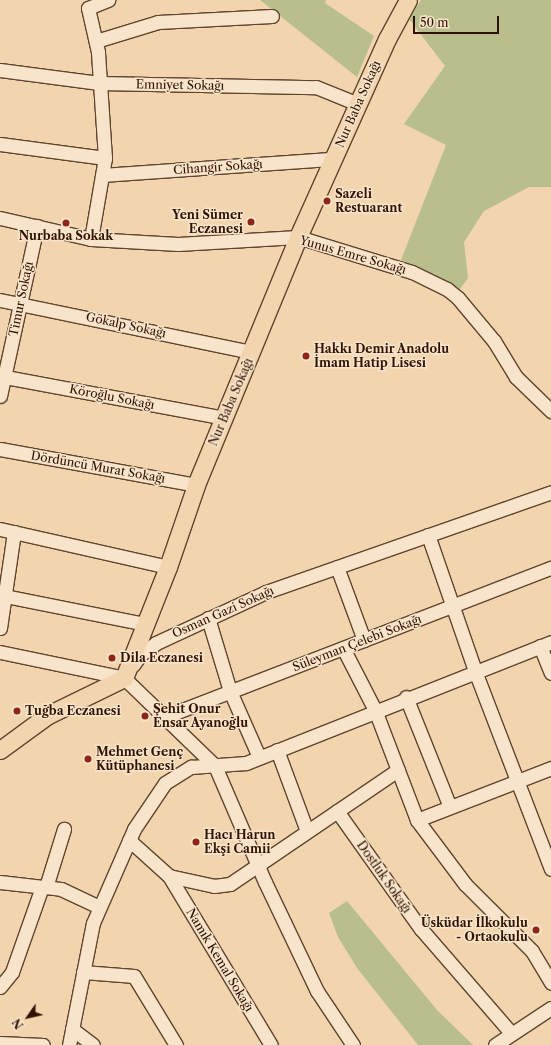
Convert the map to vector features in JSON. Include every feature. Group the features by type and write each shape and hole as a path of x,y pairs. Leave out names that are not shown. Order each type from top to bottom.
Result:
{"main road":[{"name":"Nur Baba Sokağı","path":"124,678 168,568 196,485 252,352 298,237 387,39 408,0"},
{"path":"1,746 48,715 124,678"}],"street":[{"path":"90,239 105,158 96,41 88,8 108,0"},
{"path":"96,41 158,22 272,16"},
{"name":"Emniyet Sokağı","path":"0,70 99,83 316,87 358,104"},
{"path":"0,144 105,158"},
{"name":"Cihangir Sokağı","path":"102,175 333,158"},
{"name":"Yunus Emre Sokağı","path":"0,218 90,239 178,244 298,237 412,272 447,289 469,311 494,341 516,377 551,411"},
{"name":"Timur Sokağı","path":"0,396 2,377 37,226"},
{"name":"Gökalp Sokağı","path":"0,300 252,352"},
{"name":"Köroğlu Sokağı","path":"2,377 224,418"},
{"name":"Dördüncü Murat Sokağı","path":"0,449 196,485"},
{"name":"Osman Gazi Sokağı","path":"124,678 140,655 156,642 266,592 551,492"},
{"path":"0,529 168,568"},
{"path":"0,628 2,596 14,532"},
{"path":"428,535 475,671 551,869"},
{"path":"337,567 364,640"},
{"name":"Süleyman Çelebi Sokağı","path":"164,716 551,568"},
{"path":"2,596 145,624"},
{"path":"208,618 230,691 259,757"},
{"path":"68,1045 92,923 129,840 165,783 191,767 246,763 375,710 545,644 551,674"},
{"path":"343,648 375,710 417,820 464,884 532,951 551,983"},
{"path":"0,652 124,678 214,766 257,865 317,991 353,1045"},
{"path":"406,698 450,807"},
{"path":"277,750 307,831"},
{"path":"417,820 551,768"},
{"path":"129,840 169,876 214,886 230,884 398,770"},
{"name":"Dostluk Sokağı","path":"337,811 420,929 511,1033"},
{"path":"0,987 12,972 64,829"},
{"name":"Namık Kemal Sokağı","path":"169,876 271,1045"},
{"path":"0,882 61,889 99,907"},
{"path":"83,972 134,976 176,1045"},
{"path":"495,1045 551,1008"},
{"path":"72,1029 93,1045"},
{"path":"0,1043 43,1045"}],"green space":[{"path":"260,0 326,0 325,3 374,36 357,77"},
{"path":"421,0 551,0 551,187 529,187 484,211 464,242 468,278 460,289 401,260 446,145 404,124 445,66 409,19"},
{"path":"347,901 437,1010 473,1045 418,1045 357,968 338,937 329,913"}],"place":[{"name":"Sazeli Restuarant","path":"327,201"},
{"name":"Yeni Sümer Eczanesi","path":"251,222"},
{"name":"Nurbaba Sokak","path":"66,223"},
{"name":"Hakkı Demir Anadolu İmam Hatip Lisesi","path":"306,356"},
{"name":"Dila Eczanesi","path":"112,658"},
{"name":"Tuğba Eczanesi","path":"17,711"},
{"name":"Şehit Onur Ensar Ayanoğlu","path":"145,716"},
{"name":"Mehmet Genç Kütüphanesi","path":"88,759"},
{"name":"Hacı Harun Ekşi Camii","path":"196,842"},
{"name":"Üsküdar İlkokulu - Ortaokulu","path":"536,930"}]}
